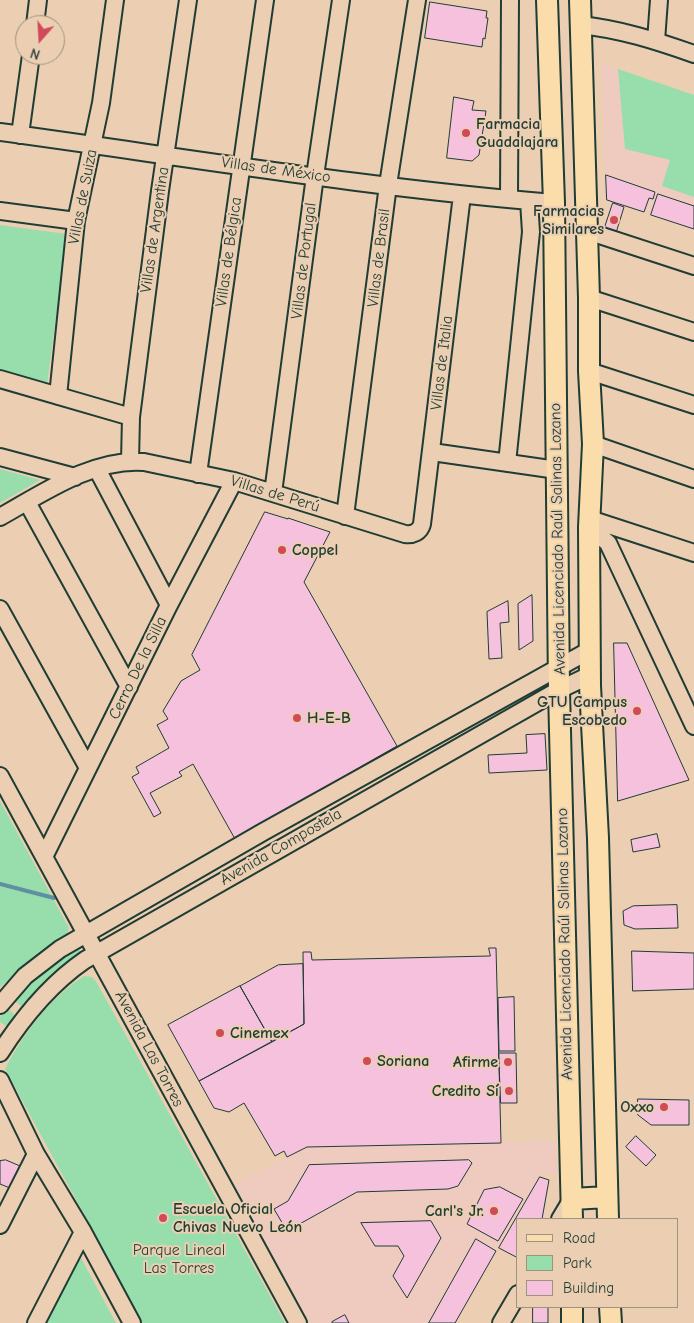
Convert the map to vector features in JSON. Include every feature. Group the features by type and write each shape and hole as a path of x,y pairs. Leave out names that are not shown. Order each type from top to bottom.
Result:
{"main road":[{"name":"Avenida Licenciado Raúl Salinas Lozano","path":"547,0 554,203 559,690 572,1218"},
{"name":"Avenida Licenciado Raúl Salinas Lozano","path":"580,0 589,298 589,370 593,444 590,523 590,675 598,851 608,1218"},
{"path":"572,1199 607,1197"},
{"path":"572,1308 572,1323"},
{"path":"610,1308 611,1323"}],"street":[{"path":"36,15 38,0"},
{"name":"Villas de Suiza","path":"58,396 76,221 104,86 115,0"},
{"name":"Villas de Argentina","path":"130,461 131,418 155,226 188,0"},
{"name":"Villas de Bélgica","path":"198,474 265,0"},
{"name":"Villas de Portugal","path":"273,493 315,176 341,0"},
{"name":"Villas de Brasil","path":"345,516 388,185 416,0"},
{"path":"509,198 510,0"},
{"path":"656,41 659,0"},
{"path":"580,25 607,28 656,41 694,54"},
{"path":"20,135 30,65"},
{"name":"Villas de México","path":"0,132 315,176 554,203"},
{"name":"Villas de Italia","path":"419,531 422,524 432,452 462,194"},
{"path":"507,463 532,232 529,201"},
{"path":"0,210 76,221"},
{"path":"587,232 694,266"},
{"path":"589,298 694,332"},
{"path":"589,370 694,406"},
{"path":"0,379 131,418"},
{"path":"593,444 694,479"},
{"path":"432,452 557,470"},
{"path":"0,457 75,477"},
{"path":"0,517 75,477 97,469 130,461"},
{"name":"Villas de Perú","path":"130,461 144,462 234,481 405,534 413,534 419,531"},
{"path":"97,469 169,605"},
{"name":"Cerro De la Silla","path":"44,856 169,605 234,481"},
{"path":"27,502 129,687"},
{"path":"590,523 690,551 694,566"},
{"path":"590,523 608,543 694,726"},
{"path":"0,609 88,768"},
{"name":"Avenida Compostela","path":"0,1005 16,984 60,949 263,832 590,650"},
{"name":"Avenida Compostela","path":"0,1053 25,1016 54,985 77,965 274,851 559,690 590,675"},
{"path":"378,769 388,787"},
{"name":"Avenida Las Torres","path":"0,776 298,1323"},
{"path":"263,832 274,851"},
{"path":"0,1080 36,1154 83,1232 132,1323"},
{"path":"0,1225 36,1154"},
{"path":"561,1218 572,1199"},
{"path":"36,1323 83,1232"},
{"path":"502,1323 516,1298"}],"shaded area":[{"path":"602,64 694,95 694,230 605,200"},
{"path":"555,1141 557,1174 542,1173 456,1323 310,1323 234,1185 307,1147"}],"green space":[{"path":"618,69 694,95 694,197 662,186 670,160 625,149"},
{"path":"0,225 67,234 47,385 0,371"},
{"path":"0,469 40,480 0,503"},
{"path":"0,801 69,928 67,934 0,987"},
{"path":"78,947 81,953 48,979 25,1009 13,1000 44,972"},
{"name":"Parque Lineal Las Torres","path":"84,976 92,977 97,983 285,1323 143,1323 5,1069 20,1043 38,1018 60,995"},
{"path":"6,1007 17,1017 9,1028 0,1022 0,1017"},
{"path":"81,1258 116,1323 43,1323 75,1259"}],"building":[{"path":"430,2 487,11 486,18 488,18 482,47 425,38"},
{"name":"Farmacia Guadalajara","path":"454,97 474,101 472,110 486,111 479,155 472,161 447,158"},
{"path":"606,175 655,192 653,199 649,198 644,212 607,200"},
{"path":"658,194 694,206 694,229 651,215"},
{"name":"Farmacias Similares","path":"613,203 624,207 615,236 603,233"},
{"path":"265,512 330,532 304,582 397,746 235,839 193,764 179,772 182,776 150,793 161,813 154,817 132,777 139,773 136,767 169,748 157,725 168,719 163,711 181,681 200,670 192,655"},
{"path":"532,595 533,641 519,650 518,604"},
{"path":"508,601 509,622 500,623 502,658 489,659 487,612"},
{"name":"GTU Campus Escobedo","path":"614,643 627,643 689,780 618,801"},
{"path":"545,734 547,770 489,773 488,755 527,753 526,735"},
{"path":"657,834 660,847 633,852 631,840"},
{"path":"677,905 678,928 635,929 624,925 623,911 633,906"},
{"name":"Soriana","path":"489,948 496,948 501,1143 307,1147 287,1157 284,1151 275,1156 244,1103 229,1112 214,1108 199,1081 304,1024 303,952 311,952 312,960 490,956"},
{"path":"632,951 694,953 694,989 633,991"},
{"path":"303,964 304,1024 272,1042 240,986 278,965"},
{"name":"Cinemex","path":"240,986 272,1042 199,1081 168,1025"},
{"path":"514,997 515,1051 499,1051 498,998"},
{"path":"499,1053 516,1053 517,1103 501,1103"},
{"name":"Oxxo","path":"638,1099 689,1100 689,1125 651,1125 638,1115"},
{"name":"Oxxo","path":"636,1136 656,1155 646,1166 626,1147"},
{"path":"6,1160 20,1166 10,1188 0,1184 0,1161"},
{"path":"469,1160 472,1163 458,1186 448,1189 357,1192 287,1231 274,1209 288,1201 309,1165"},
{"path":"540,1177 549,1180 542,1218 516,1218"},
{"name":"Carl's Jr.","path":"500,1187 523,1199 498,1241 467,1224 484,1190"},
{"path":"516,1219 516,1257 499,1248"},
{"path":"431,1221 441,1238 407,1298 393,1276 404,1256 398,1246 375,1246 361,1223"},
{"path":"476,1239 496,1251 455,1323 429,1323"},
{"path":"533,1308 548,1308 548,1323 533,1323"},
{"path":"345,1315 349,1323 332,1323 332,1322"}],"waterway":[{"path":"0,884 54,898"}],"place":[{"name":"Farmacia Guadalajara","path":"466,133"},
{"name":"Farmacias Similares","path":"614,220"},
{"name":"Coppel","path":"282,550"},
{"name":"GTU Campus Escobedo","path":"637,711"},
{"name":"H-E-B","path":"297,718"},
{"name":"Cinemex","path":"220,1033"},
{"name":"Soriana","path":"367,1061"},
{"name":"Afirme","path":"508,1062"},
{"name":"Credito Sí","path":"509,1091"},
{"name":"Oxxo","path":"664,1107"},
{"name":"Carl's Jr.","path":"494,1211"},
{"name":"Escuela Oficial Chivas Nuevo León","path":"163,1218"}]}
